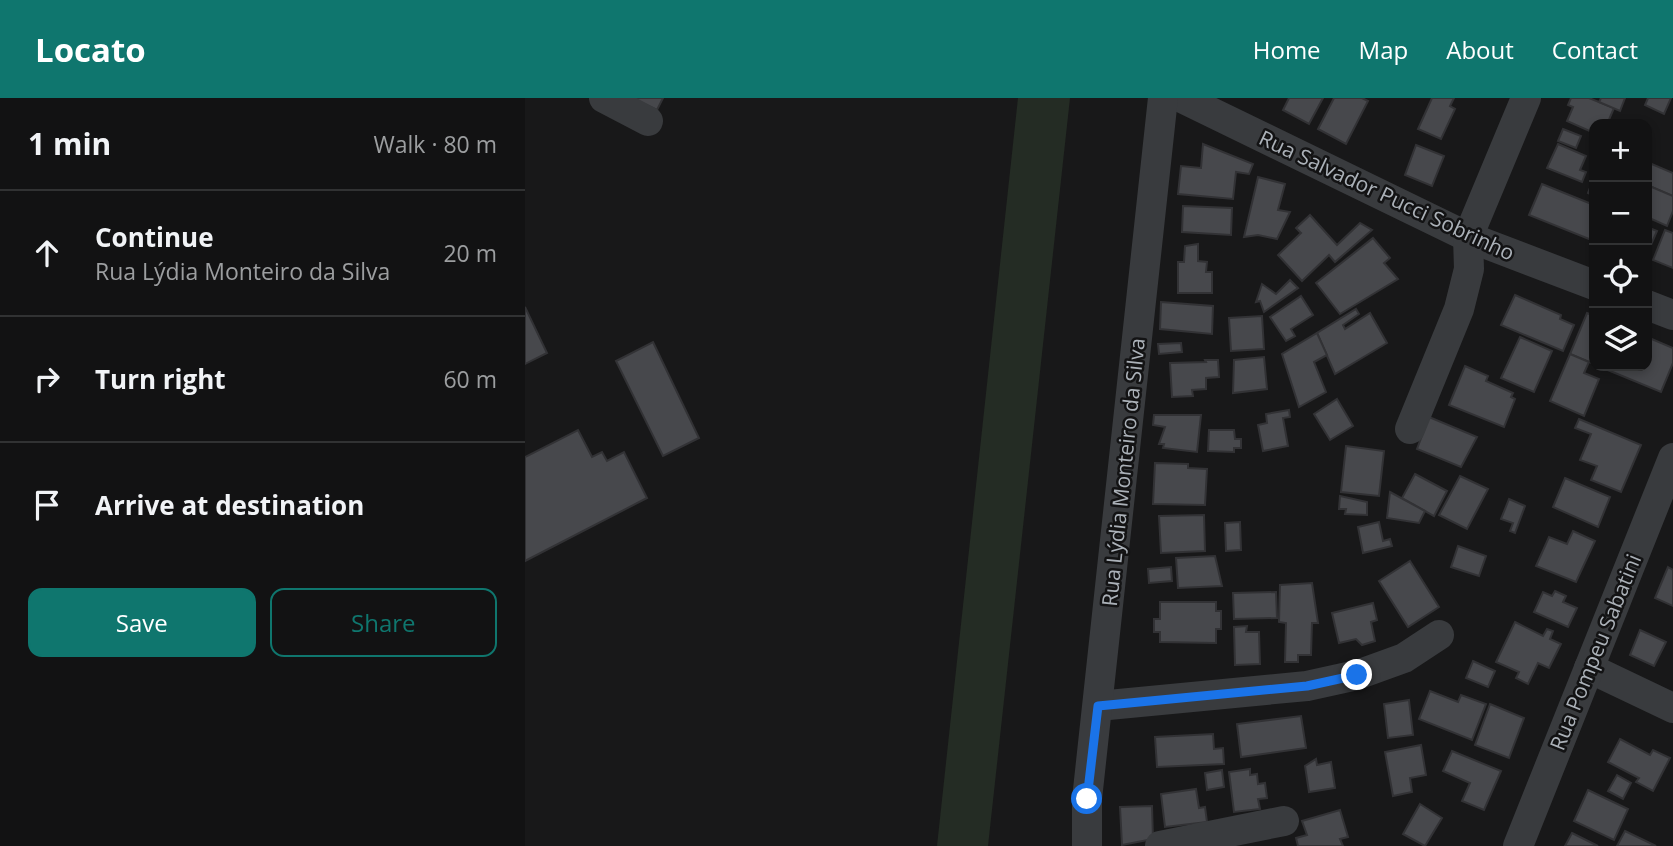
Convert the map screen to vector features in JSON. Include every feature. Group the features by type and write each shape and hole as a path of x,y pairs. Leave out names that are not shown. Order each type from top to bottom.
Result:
{"street":[{"path":"604,98 648,121"},
{"name":"Rua Lýdia Monteiro da Silva","path":"1087,846 1087,799 1163,98"},
{"name":"Rua Salvador Pucci Sobrinho","path":"1182,98 1468,237 1589,283"},
{"path":"1410,429 1459,309 1469,269 1468,237 1525,98"},
{"path":"1652,307 1673,315"},
{"name":"Rua Pompeu Sabatini","path":"1518,846 1673,458"},
{"path":"1098,706 1307,686 1357,675 1404,658 1439,635"},
{"path":"1589,668 1673,708"},
{"path":"1160,846 1284,821"}],"shaded area":[{"path":"1018,98 1070,98 988,846 937,846"}],"building":[{"path":"631,98 663,98 657,110"},
{"path":"1289,98 1323,98 1309,124 1283,110"},
{"path":"1334,98 1362,98 1368,101 1346,144 1318,129"},
{"path":"1432,98 1454,98 1450,106 1455,109 1441,139 1418,129"},
{"path":"1571,98 1589,98 1614,108 1609,119 1589,119 1589,131 1567,121 1573,107 1568,105"},
{"path":"1601,98 1625,98 1620,111 1599,102"},
{"path":"1648,98 1671,98 1664,114 1645,105"},
{"path":"1563,129 1581,136 1576,148 1558,141"},
{"path":"1203,144 1253,164 1249,174 1236,172 1233,199 1178,194 1181,166 1201,168"},
{"path":"1558,144 1586,156 1580,170 1586,172 1582,182 1547,168"},
{"path":"1416,145 1444,156 1432,186 1405,175"},
{"path":"1652,164 1673,173 1673,196 1652,187"},
{"path":"1258,177 1285,184 1278,210 1290,212 1277,239 1258,235 1244,237"},
{"path":"1542,184 1589,203 1589,239 1529,215"},
{"path":"1652,187 1673,196 1673,211 1667,226 1652,219"},
{"path":"1183,206 1232,208 1231,235 1182,232"},
{"path":"1310,215 1337,245 1360,223 1372,230 1335,262 1329,255 1302,281 1278,255 1301,233 1296,228"},
{"path":"1652,229 1657,231 1652,242"},
{"path":"1665,230 1673,233 1673,268 1653,260"},
{"path":"1373,238 1390,258 1384,263 1398,279 1340,314 1316,283"},
{"path":"1198,244 1198,261 1207,262 1206,272 1212,272 1212,293 1178,293 1178,262 1184,262 1185,246"},
{"path":"1290,280 1298,288 1264,312 1260,301 1256,302 1262,284 1276,294"},
{"path":"1515,295 1561,315 1560,319 1574,325 1563,351 1501,325"},
{"path":"1301,296 1313,315 1291,329 1295,336 1286,341 1270,317"},
{"path":"1161,302 1213,306 1212,334 1160,329"},
{"path":"525,307 547,353 525,364"},
{"path":"1356,309 1359,314 1343,325 1345,329 1370,313 1387,343 1335,374 1317,333"},
{"path":"1587,313 1589,314 1589,362 1570,354"},
{"path":"1262,316 1264,349 1231,351 1229,318"},
{"path":"1317,333 1327,355 1314,362 1326,392 1299,407 1282,354"},
{"path":"1520,337 1552,351 1534,392 1501,378"},
{"path":"1652,339 1673,348 1673,363 1661,392 1610,371 1652,371"},
{"path":"653,342 699,438 663,456 616,361"},
{"path":"1181,343 1182,352 1159,354 1158,344"},
{"path":"1570,354 1589,362 1584,373 1599,379 1584,416 1550,401"},
{"path":"1264,357 1267,389 1233,393 1234,360"},
{"path":"1205,360 1218,360 1219,377 1206,378 1206,389 1192,390 1193,396 1172,397 1170,363 1206,362"},
{"path":"1465,366 1488,376 1486,381 1513,393 1511,397 1515,399 1504,427 1449,405"},
{"path":"1337,399 1353,426 1330,440 1314,414"},
{"path":"1289,410 1290,417 1283,418 1288,446 1263,451 1258,425 1267,423 1266,414"},
{"path":"1154,415 1201,415 1197,452 1163,448 1164,444 1159,444 1165,427 1153,425"},
{"path":"1429,417 1477,437 1461,467 1417,449"},
{"path":"1579,419 1641,445 1621,492 1591,480 1597,466 1580,460 1591,434 1575,428"},
{"path":"578,430 592,457 602,452 607,461 624,452 647,498 525,561 525,457"},
{"path":"1209,430 1234,430 1235,439 1241,439 1241,448 1234,448 1234,452 1208,451"},
{"path":"1346,446 1384,451 1379,496 1341,492"},
{"path":"1155,463 1188,464 1188,468 1207,469 1205,505 1153,504"},
{"path":"1415,474 1447,491 1434,516 1402,498"},
{"path":"1460,476 1488,489 1467,529 1439,515"},
{"path":"1565,478 1610,497 1598,527 1553,507"},
{"path":"1390,492 1425,511 1419,523 1387,518"},
{"path":"1340,496 1367,502 1367,515 1345,514 1346,509 1339,509"},
{"path":"1509,499 1525,506 1515,533 1510,531 1513,523 1501,519"},
{"path":"1204,515 1205,551 1161,553 1159,516"},
{"path":"1240,522 1241,550 1226,551 1225,523"},
{"path":"1379,522 1383,541 1390,539 1392,546 1363,553 1358,527"},
{"path":"1573,531 1595,541 1576,582 1536,566 1549,537 1567,544"},
{"path":"1458,546 1486,556 1479,576 1451,567"},
{"path":"1215,556 1222,586 1178,588 1176,558"},
{"path":"1410,561 1439,607 1408,627 1379,581"},
{"path":"1171,567 1172,581 1149,583 1148,569"},
{"path":"1668,567 1673,570 1673,606 1655,598"},
{"path":"1312,583 1318,623 1312,623 1311,655 1298,655 1298,662 1285,662 1286,623 1279,622 1280,585"},
{"path":"1555,591 1566,596 1563,602 1577,608 1568,627 1534,612 1543,592 1552,596"},
{"path":"1276,592 1277,618 1234,619 1233,593"},
{"path":"1160,602 1216,602 1216,611 1221,611 1221,629 1216,629 1216,643 1160,642 1160,632 1154,632 1154,619 1160,619"},
{"path":"1373,603 1377,620 1371,622 1375,641 1362,645 1356,639 1339,643 1332,613"},
{"path":"1515,622 1543,636 1547,629 1553,631 1550,639 1561,644 1549,668 1538,663 1528,684 1516,678 1519,672 1496,662"},
{"path":"1247,626 1246,632 1259,632 1260,664 1235,665 1234,627"},
{"path":"1640,630 1666,642 1654,666 1630,655"},
{"path":"1473,661 1495,671 1488,687 1466,678"},
{"path":"1430,691 1458,702 1461,695 1486,704 1472,740 1419,719"},
{"path":"1409,700 1413,735 1388,738 1384,704"},
{"path":"1490,704 1524,718 1509,758 1475,745"},
{"path":"1301,716 1306,748 1241,757 1237,724"},
{"path":"1213,734 1214,749 1223,748 1224,764 1157,767 1155,737"},
{"path":"1620,739 1650,755 1653,750 1670,758 1653,791 1636,782 1639,778 1608,762"},
{"path":"1421,745 1426,775 1410,778 1412,792 1393,796 1385,752"},
{"path":"1452,751 1501,771 1484,810 1462,801 1470,783 1443,771"},
{"path":"1316,759 1317,765 1331,762 1335,788 1309,792 1305,766"},
{"path":"1250,769 1250,775 1257,774 1258,784 1265,783 1267,798 1258,799 1260,809 1234,812 1229,772"},
{"path":"1222,770 1224,787 1207,790 1205,773"},
{"path":"1617,775 1631,783 1623,799 1608,791"},
{"path":"1196,789 1199,808 1205,807 1207,822 1165,827 1161,794"},
{"path":"1588,790 1628,809 1614,840 1574,821"},
{"path":"1420,804 1442,818 1425,846 1403,834"},
{"path":"1152,806 1153,839 1122,845 1120,807"},
{"path":"1340,810 1348,837 1340,839 1343,846 1298,846 1296,838 1307,835 1302,821"},
{"path":"1625,831 1656,846 1617,846"},
{"path":"1572,833 1598,846 1565,846"}],"route":[{"path":"1087,799 1098,706 1307,686 1357,675"}]}
